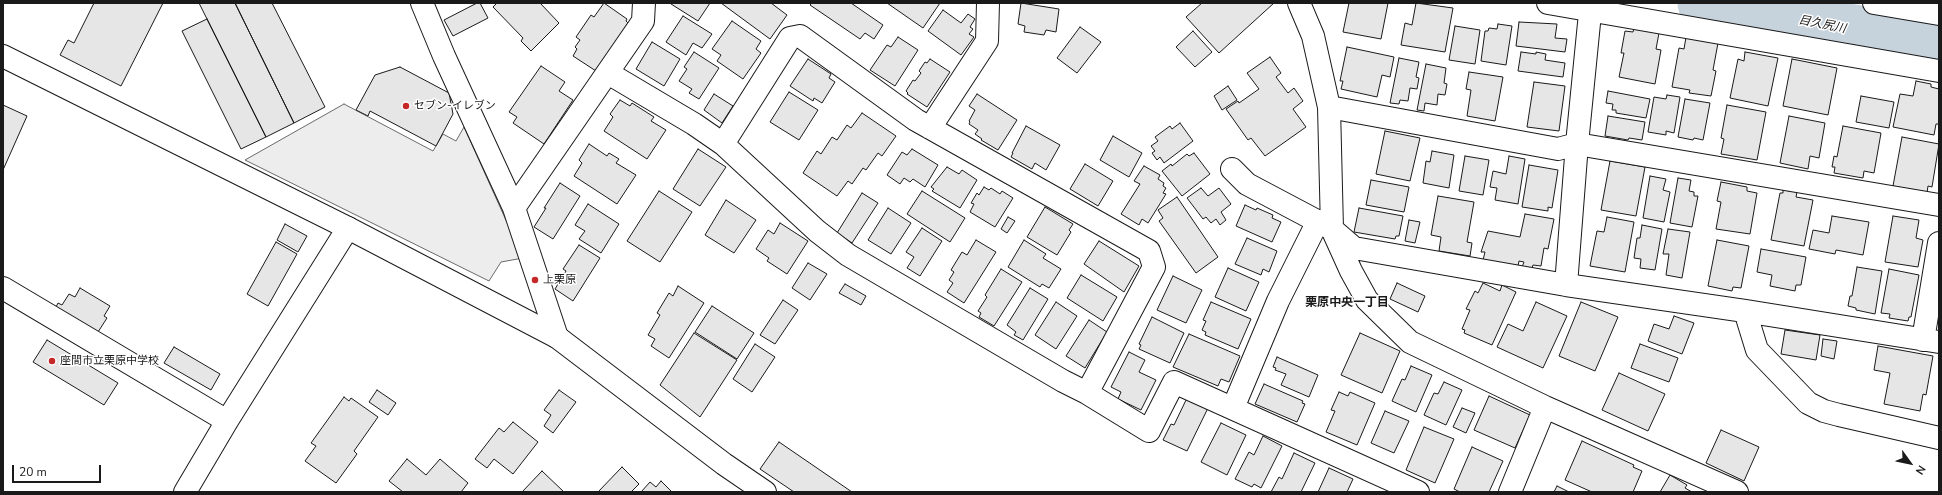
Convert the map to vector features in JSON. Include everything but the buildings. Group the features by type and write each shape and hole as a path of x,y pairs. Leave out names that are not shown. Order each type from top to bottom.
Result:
{"street":[{"path":"422,3 444,56 514,208 557,337"},
{"path":"514,208 643,21 644,3"},
{"path":"930,128 987,41 988,3"},
{"path":"1233,408 1278,301 1325,225 1328,107 1313,36 1299,3"},
{"path":"1548,3 1590,6 1939,71"},
{"path":"1874,3 1939,14"},
{"path":"1566,285 1590,6"},
{"path":"723,144 790,38 800,36 930,128 1149,251 1154,267 1088,393"},
{"path":"3,56 348,228 557,337 724,464 765,492"},
{"path":"608,73 694,124 723,144 817,231 848,255 1063,381 1088,393 1149,431 1174,382 1418,492"},
{"path":"1328,107 1558,149 1577,144 1939,204"},
{"path":"1232,169 1247,184 1325,225 1354,248 1566,285 1745,311 1931,341 1939,243"},
{"path":"1325,225 1367,300 1410,342 1545,407 1737,492"},
{"path":"185,492 227,421 348,228"},
{"path":"3,288 227,421"},
{"path":"1745,311 1757,350 1808,403 1824,411 1939,438"},
{"path":"1510,492 1545,407"}],"shaded area":[{"path":"344,104 433,151 443,134 456,141 464,127 523,258 501,262 489,281 245,160"}],"waterway":[{"name":"目久尻川","path":"1704,3 1939,47"}],"place":[{"name":"セブン-イレブン","path":"406,106"},
{"name":"上栗原","path":"535,280"},
{"name":"座間市立栗原中学校","path":"52,361"}],"district":[{"name":"栗原中央一丁目","path":"1347,303"}]}
